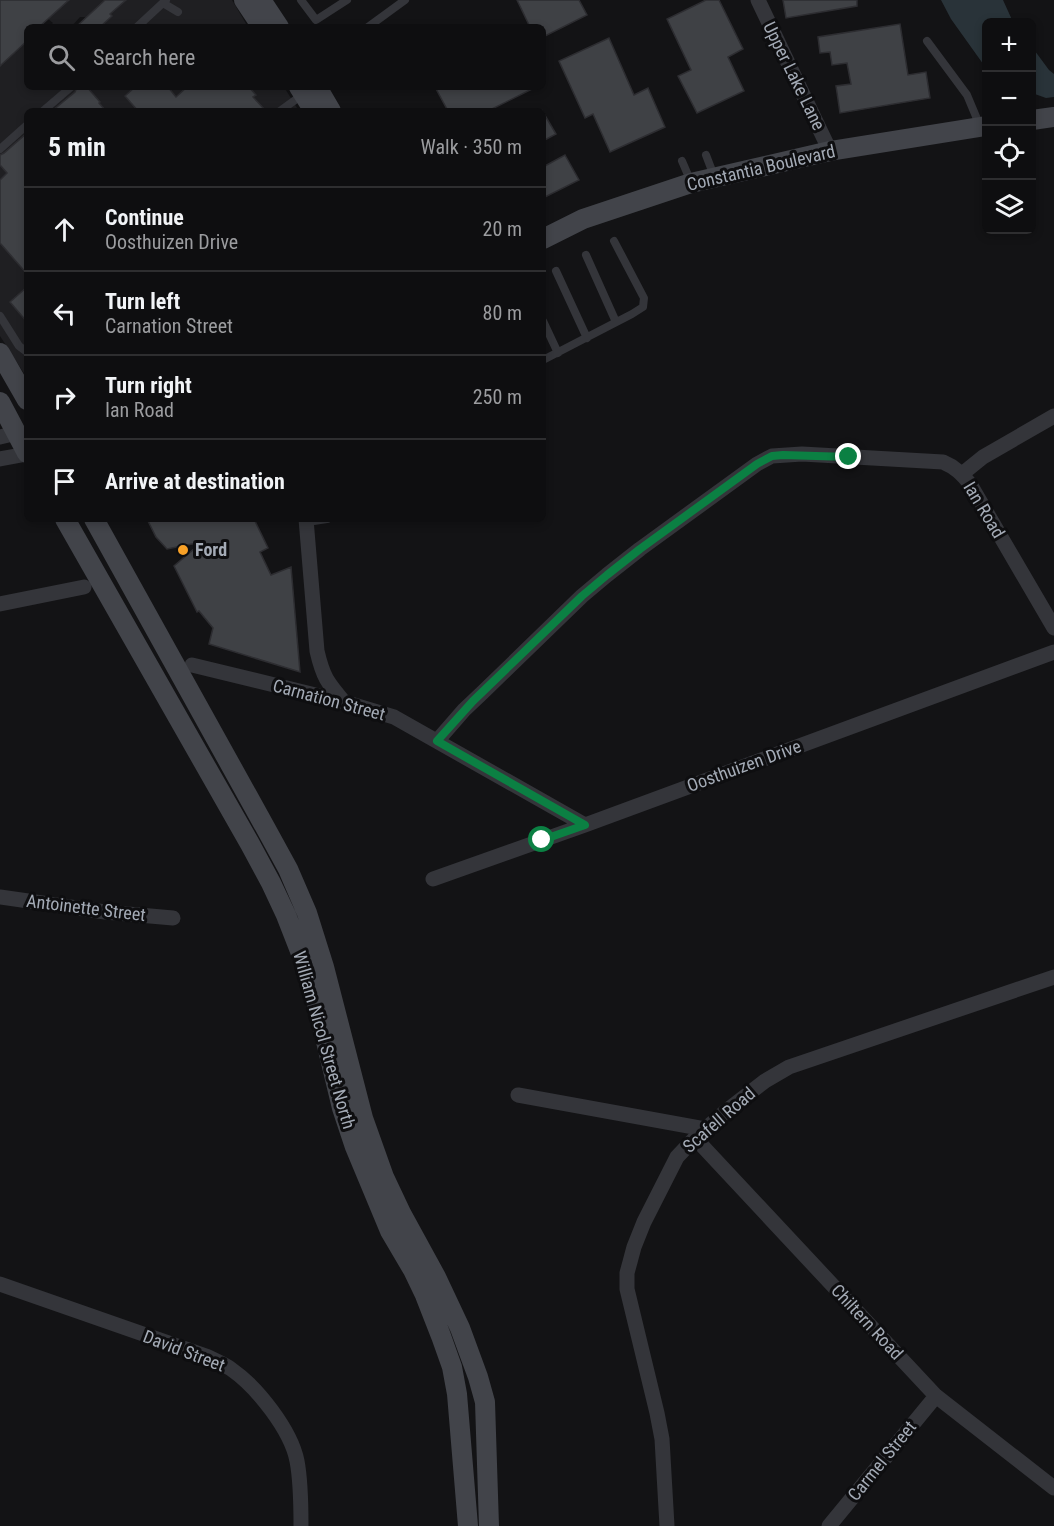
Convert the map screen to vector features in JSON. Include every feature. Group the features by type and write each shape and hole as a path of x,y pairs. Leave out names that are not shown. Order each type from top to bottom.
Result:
{"main road":[{"path":"244,0 260,24"},
{"path":"261,0 277,24"},
{"path":"310,93 328,108"},
{"name":"Constantia Boulevard","path":"546,238 583,219 691,183 830,152 982,127"},
{"path":"0,353 24,395"},
{"path":"0,402 24,448"},
{"name":"William Nicol Street North","path":"67,522 250,844 286,915 311,979 342,1108 356,1147 390,1231 425,1295 452,1367 457,1394 468,1526"},
{"name":"William Nicol Street North","path":"96,522 266,827 307,913 324,967 363,1118 384,1177 460,1328 478,1377 485,1402 489,1526"}],"street":[{"name":"Upper Lake Lane","path":"758,0 830,152"},
{"path":"962,474 983,457 1054,416"},
{"path":"0,459 24,454"},
{"name":"Ian Road","path":"437,741 470,704 582,596 640,549 757,464 772,456 802,454 943,462 950,465 970,484 1054,628"},
{"path":"306,522 317,651 327,682 344,702"},
{"path":"0,604 84,587"},
{"name":"Oosthuizen Drive","path":"433,879 1054,652"},
{"name":"Carnation Street","path":"192,665 344,702 394,717 585,825"},
{"name":"Antoinette Street","path":"0,897 105,912 173,918"},
{"name":"Scafell Road","path":"667,1526 662,1439 626,1281 634,1247 644,1222 677,1157 700,1134 765,1081 789,1067 1054,977"},
{"path":"518,1095 700,1134"},
{"name":"Chiltern Road","path":"700,1134 936,1396 1054,1488"},
{"name":"David Street","path":"0,1284 206,1356 242,1377 256,1390 283,1427 292,1445 297,1461 301,1526"},
{"name":"Carmel Street","path":"829,1526 936,1396"}],"lane":[{"path":"301,0 319,24 347,0"},
{"path":"372,24 405,0"},
{"path":"140,24 165,1 178,12"},
{"path":"927,41 967,95 982,126"},
{"path":"47,108 68,90"},
{"path":"285,108 310,93"},
{"path":"0,149 24,128"},
{"path":"706,155 715,177"},
{"path":"682,161 691,183"},
{"path":"546,359 643,307 644,297 614,241"},
{"path":"586,255 616,322"},
{"path":"556,271 587,338"},
{"path":"0,315 19,346 24,350"},
{"path":"546,327 558,353"}],"shaded area":[{"path":"69,0 108,0 116,9 126,0 232,0 246,24 103,24 112,16 101,4 87,17 80,17 74,24 52,24 48,19"},
{"path":"941,0 1003,0 1011,18 982,18 982,62 951,19"},
{"path":"24,44 24,90 286,90 297,108 24,108 24,373 0,336 0,66"},
{"path":"1036,52 1054,74 1054,97 1046,98 1036,94"}],"building":[{"path":"0,0 69,0 42,24 24,24 24,44 0,66"},
{"path":"105,0 126,0 110,14 112,16 103,24 79,24"},
{"path":"517,0 579,0 587,15 546,36 546,24 529,24"},
{"path":"706,0 719,0 743,49 728,57 744,91 697,113 678,76 691,70 667,19"},
{"path":"783,0 857,0 857,6 786,18"},
{"path":"900,24 908,75 926,72 930,98 840,113 836,86 851,84 847,63 832,65 830,52 820,53 818,37"},
{"path":"609,38 634,95 648,88 665,127 610,152 593,114 585,118 559,61"},
{"path":"76,90 90,90 103,108 56,108"},
{"path":"132,90 170,90 176,97 184,90 252,90 256,95 253,97 263,108 135,108 125,96"},
{"path":"437,90 530,90 494,108 446,108"},
{"path":"546,117 556,134 546,139"},
{"path":"24,136 24,271 0,243 0,180 7,173 0,165 0,155"},
{"path":"565,155 579,180 546,196 546,165"},
{"path":"24,290 24,318 10,302"},
{"path":"148,522 255,522 268,548 260,552 271,575 291,567 300,672 209,644 213,628 199,611 197,612 174,566 202,542 167,549 156,537"}],"place":[{"name":"Ford","path":"183,550"}],"route":[{"path":"542,840 585,825 437,741 464,710 582,596 640,549 757,464 772,456 783,455 849,457"}]}
